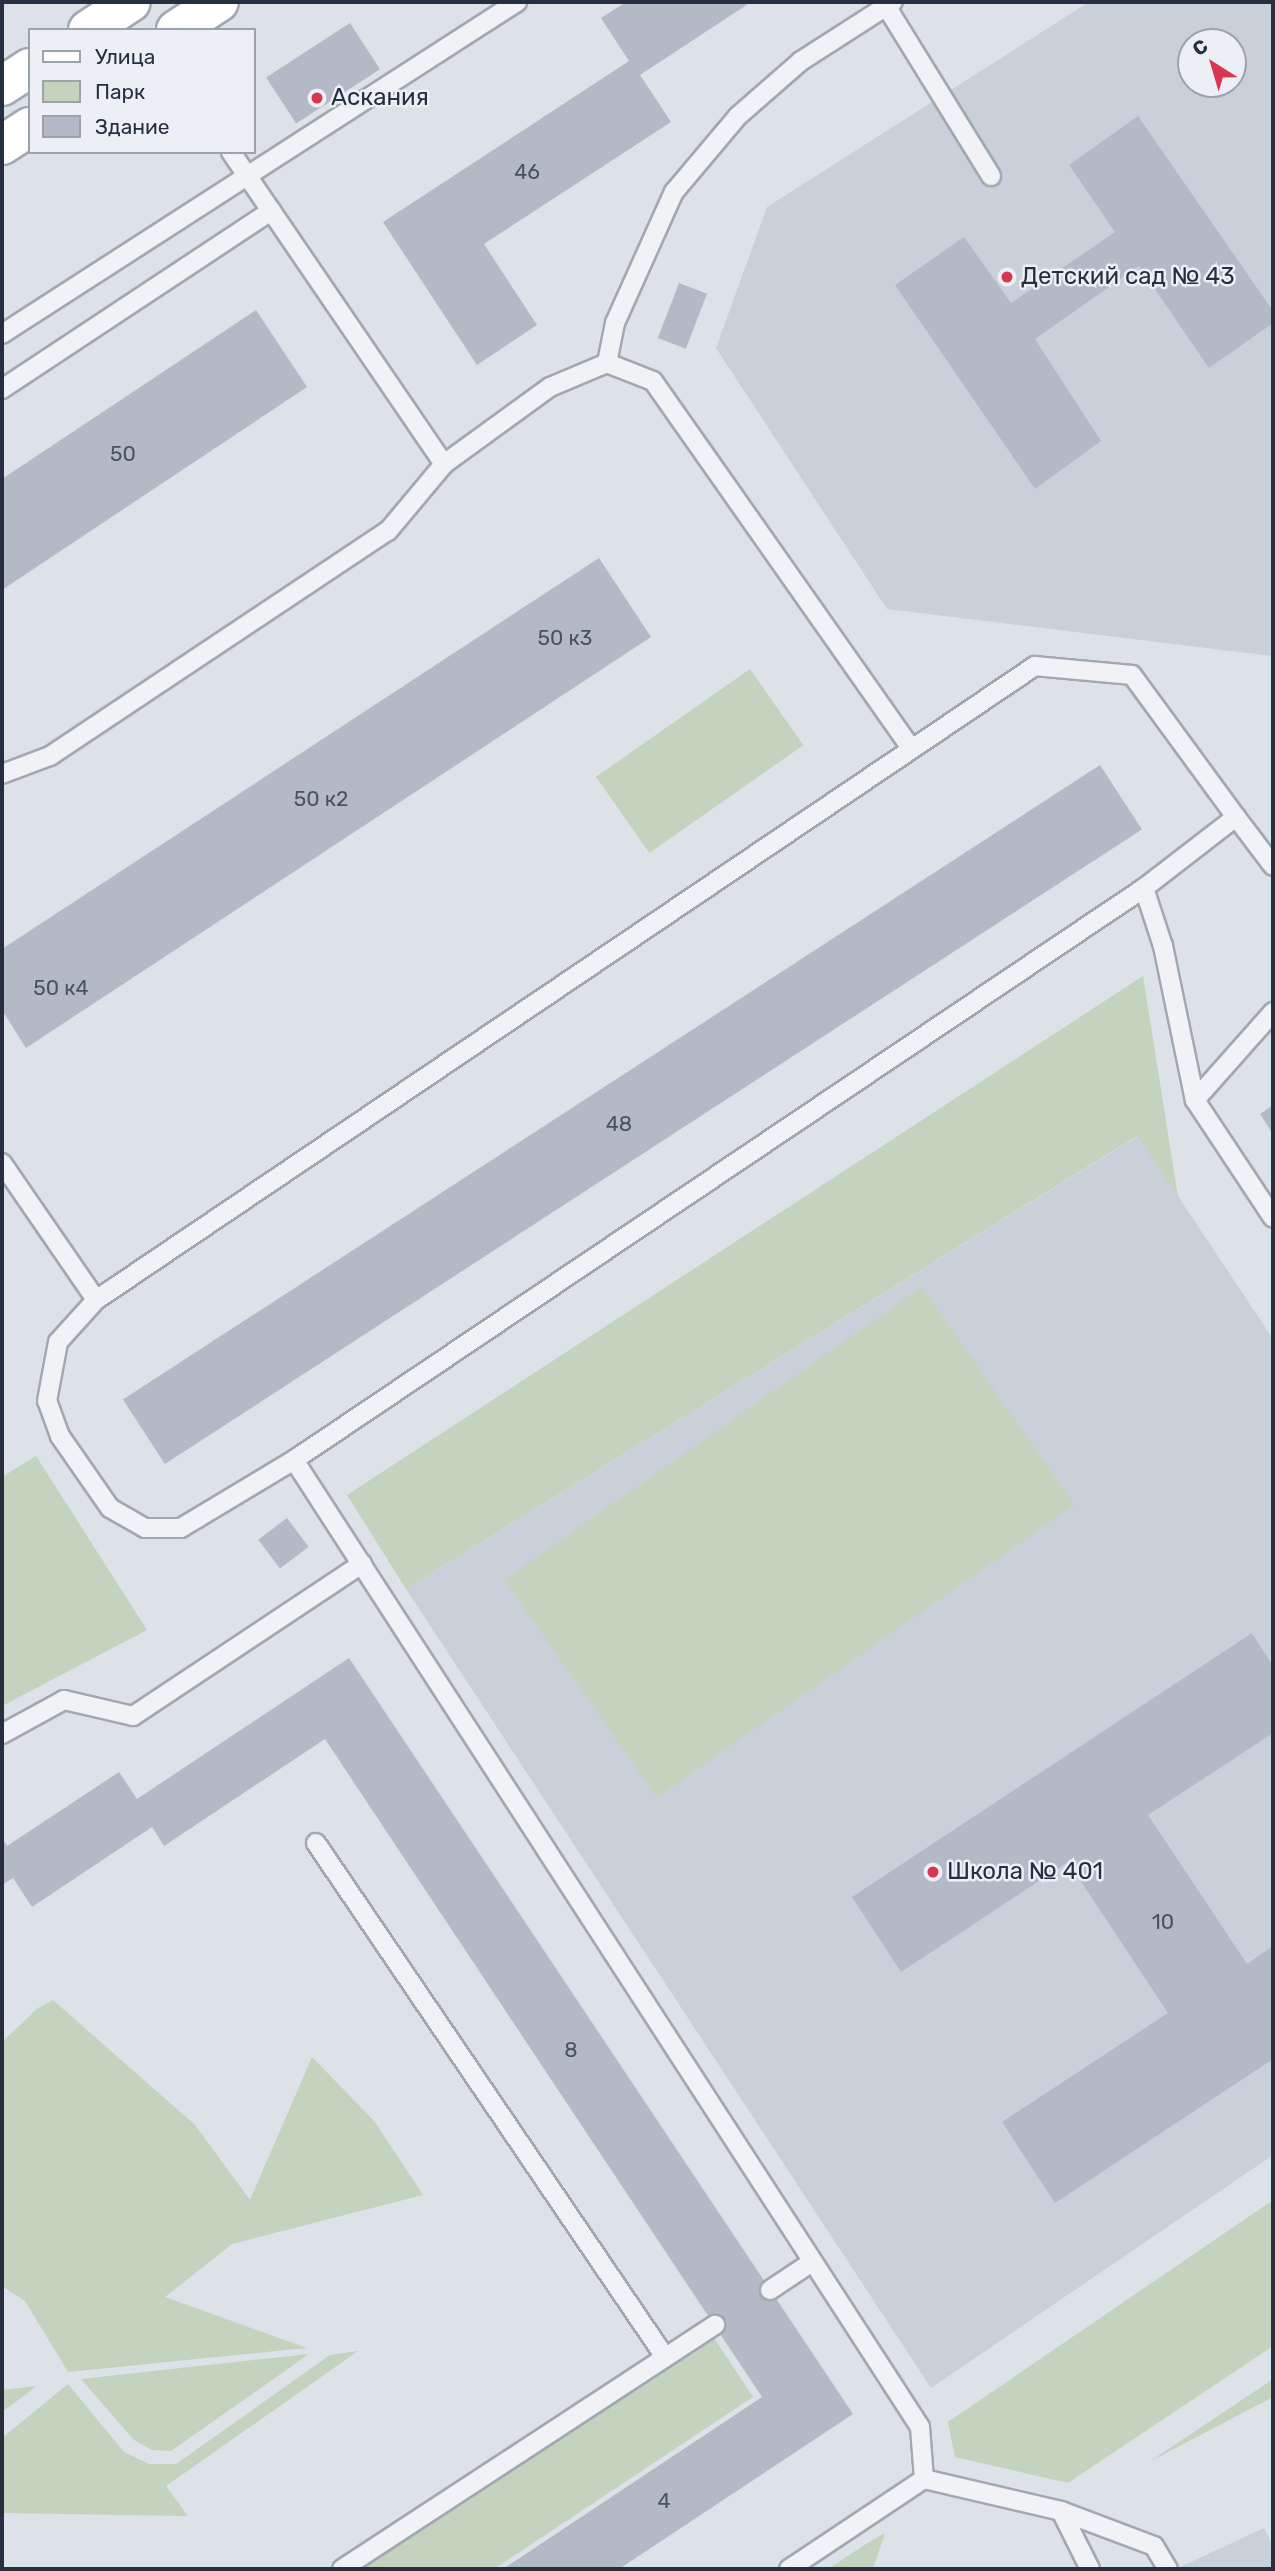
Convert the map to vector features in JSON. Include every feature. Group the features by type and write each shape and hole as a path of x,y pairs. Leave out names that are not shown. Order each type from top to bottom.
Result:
{"main road":[{"path":"91,28 131,2"},
{"path":"179,28 219,2"},
{"path":"2,86 28,69"},
{"path":"2,145 28,128"}],"lane":[{"path":"2,334 517,2"},
{"path":"607,363 615,323 674,192 738,116 801,61 890,4 991,176"},
{"path":"232,154 444,464"},
{"path":"2,389 271,211"},
{"path":"2,774 50,756 388,531 444,464 550,387 607,363 653,382 910,747"},
{"path":"1236,817 1144,888 294,1460 181,1528 145,1528 110,1508 60,1436 47,1401 58,1342 96,1300 910,747 1035,666 1132,675 1273,866"},
{"path":"1144,888 1163,946 1195,1100 1273,1218"},
{"path":"1195,1100 1273,1012"},
{"path":"2,1163 96,1300"},
{"path":"294,1460 920,2427 924,2479"},
{"path":"2,1734 64,1700 133,1716 362,1564"},
{"path":"316,1843 665,2357"},
{"path":"770,2291 812,2262"},
{"path":"342,2569 715,2325"},
{"path":"789,2569 924,2479 1061,2511 1154,2546 1168,2569"},
{"path":"1061,2511 1090,2569"}],"shaded area":[{"name":"Детский сад № 43","path":"1089,2 1273,2 1273,656 887,609 716,348 767,207"},
{"name":"Школа № 401","path":"1138,1136 1273,1339 1273,2155 931,2388 406,1589"},
{"path":"1264,2528 1273,2546 1273,2569 1176,2569"}],"green space":[{"path":"750,669 803,745 649,853 596,777"},
{"path":"1143,976 1178,1197 1137,1136 406,1589 347,1495"},
{"path":"922,1287 1075,1505 657,1797 504,1580"},
{"path":"36,1456 147,1630 2,1706 2,1477"},
{"path":"53,2000 195,2125 250,2200 312,2057 375,2122 423,2195 232,2244 165,2297 307,2348 68,2372 25,2301 2,2286 2,2042 38,2008"},
{"path":"1273,2200 1273,2346 1068,2483 955,2457 948,2422"},
{"path":"712,2335 753,2397 494,2569 361,2569"},
{"path":"358,2351 166,2486 188,2516 2,2513 2,2438 68,2384 124,2452 149,2464 176,2464 330,2355"},
{"path":"309,2354 171,2451 152,2450 134,2440 81,2379"},
{"path":"1273,2379 1273,2397 1149,2462"},
{"path":"37,2386 2,2412 2,2390"},
{"path":"885,2533 873,2569 828,2569 866,2544"}],"building":[{"path":"626,2 751,2 640,75 671,122 484,244 537,325 477,365 383,222 629,61 601,18"},
{"path":"350,23 380,69 296,124 266,77"},
{"path":"1138,116 1273,311 1273,323 1209,368 1139,266 1035,339 1101,441 1035,489 895,285 964,237 1011,303 1115,232 1069,165"},
{"path":"679,283 707,294 686,349 658,338"},
{"path":"256,310 307,387 2,590 2,479"},
{"path":"599,558 651,637 26,1048 2,1010 2,949"},
{"path":"1100,765 1142,830 165,1464 123,1400"},
{"path":"1273,1105 1273,1134 1260,1114"},
{"path":"287,1518 309,1547 280,1568 258,1540"},
{"path":"1252,1633 1273,1666 1273,1733 1148,1815 1247,1964 1273,1946 1273,2059 1055,2203 1002,2122 1168,2013 1068,1862 901,1972 852,1897"},
{"path":"349,1658 853,2414 619,2569 503,2569 762,2397 325,1739 164,1846 152,1827 32,1907 13,1878 2,1885 2,1838 7,1846 119,1772 137,1799"}],"place":[{"name":"Аскания","path":"317,98"},
{"name":"Детский сад № 43","path":"1007,277"},
{"name":"Школа № 401","path":"933,1872"}]}
